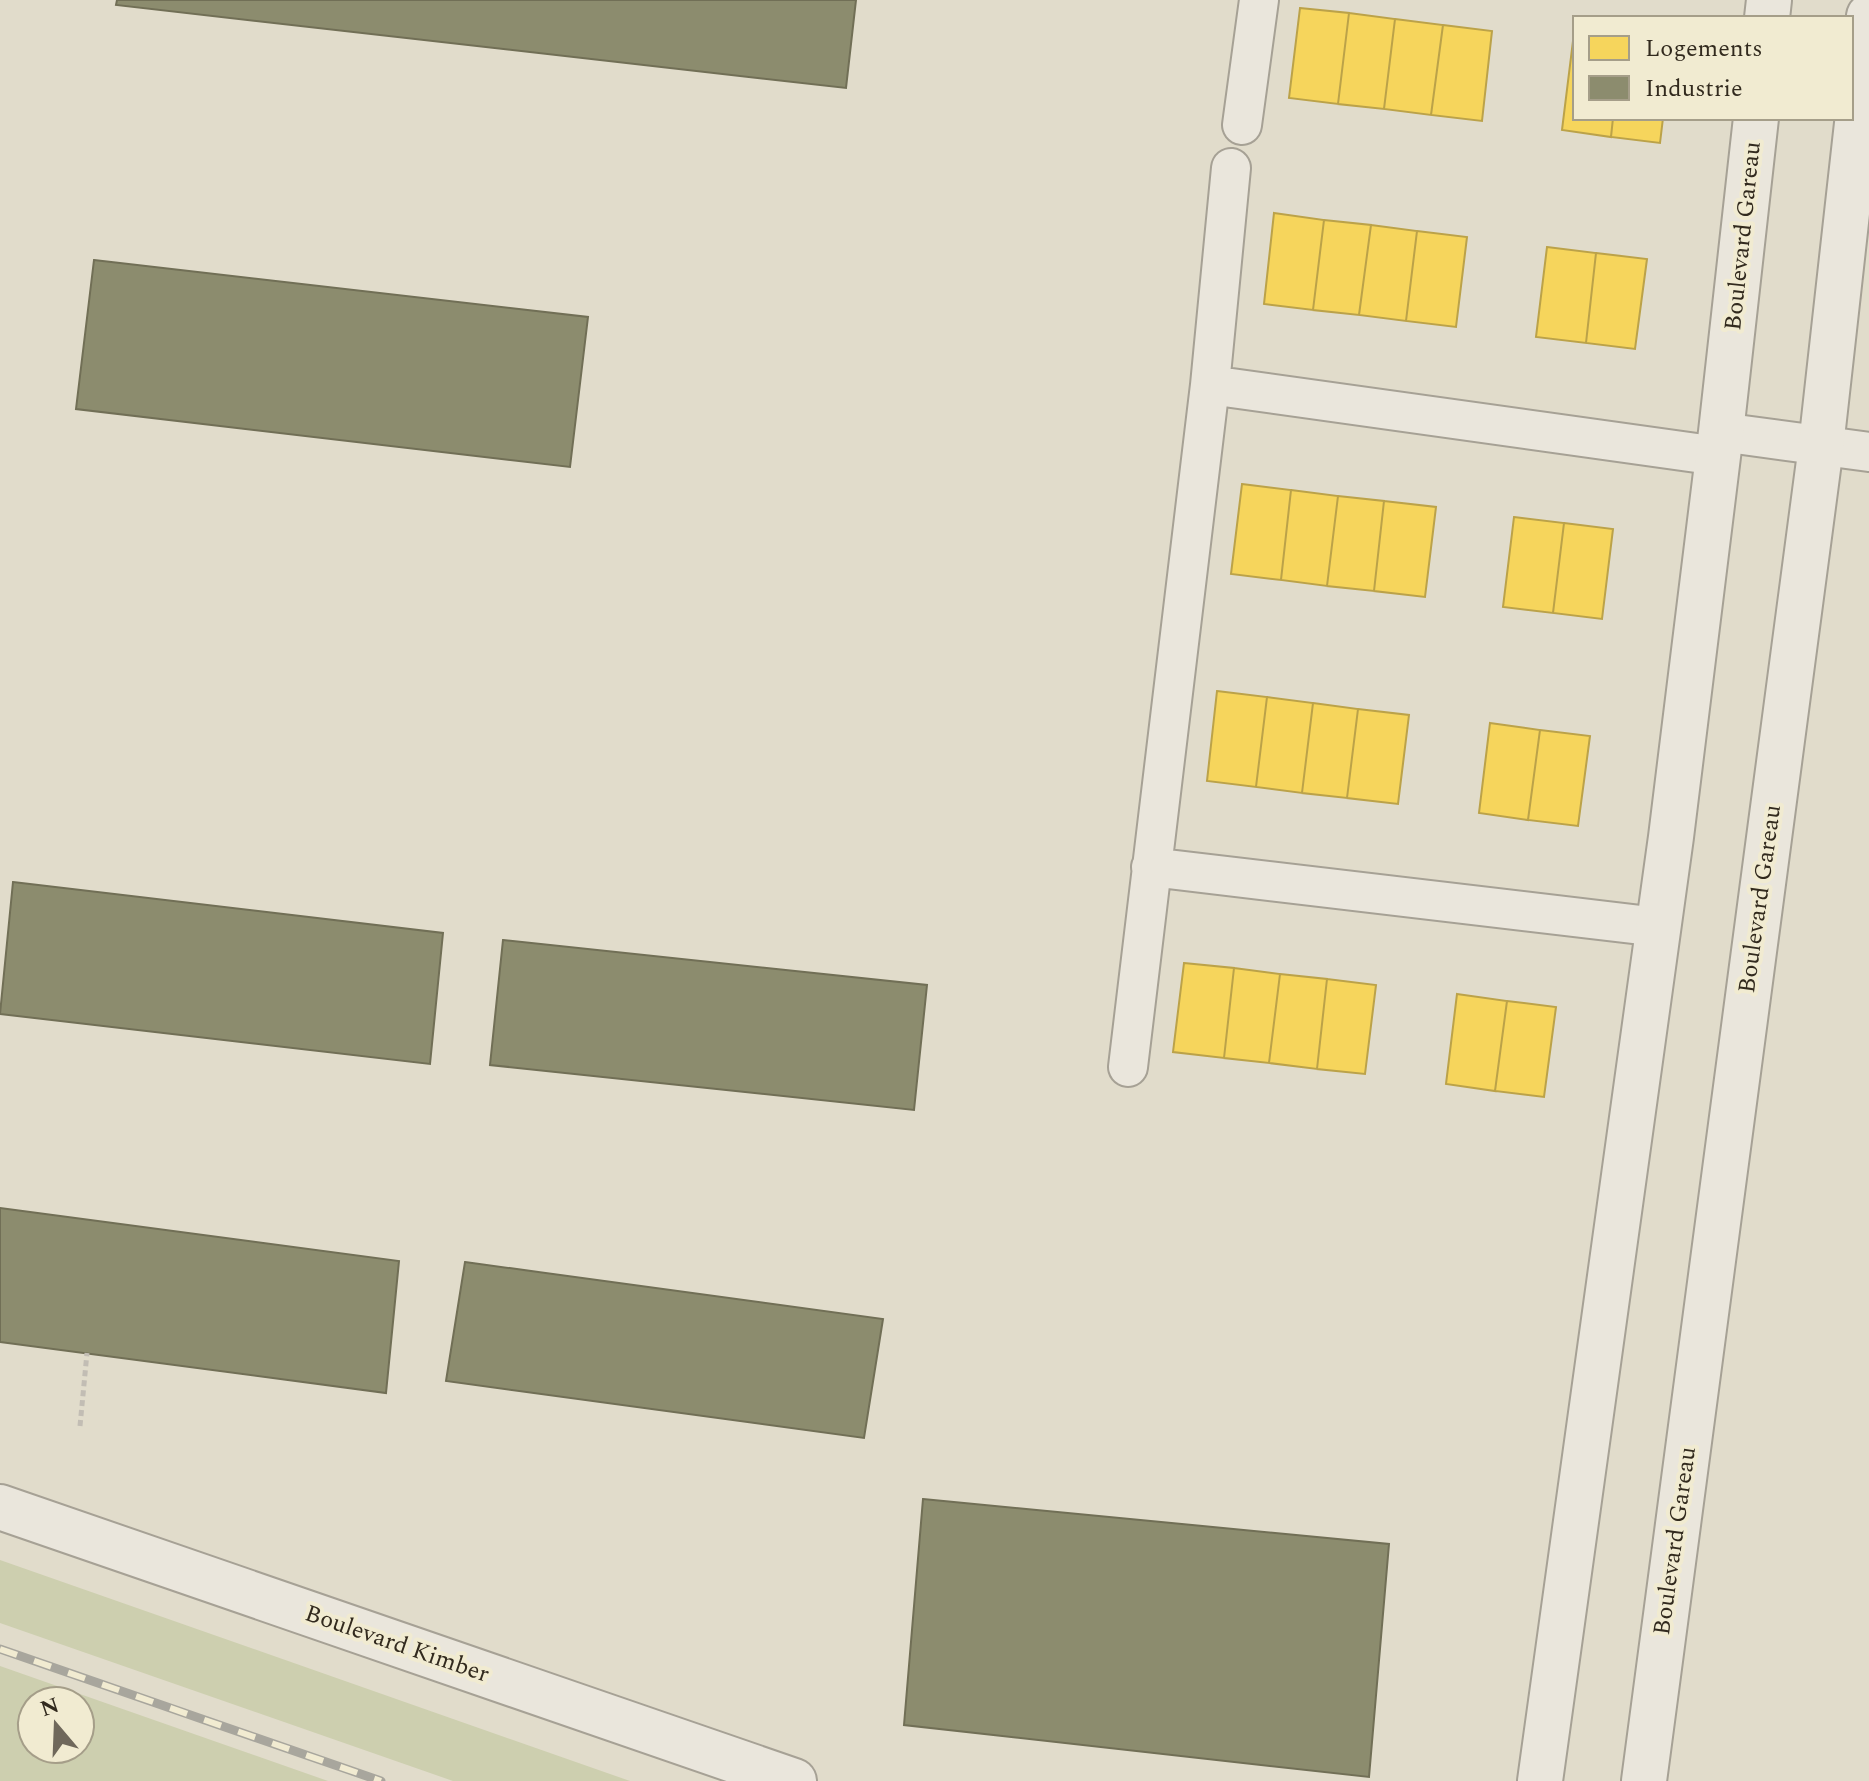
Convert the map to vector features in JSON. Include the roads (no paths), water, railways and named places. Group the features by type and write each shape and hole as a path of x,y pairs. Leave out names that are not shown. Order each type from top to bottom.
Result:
{"street":[{"path":"1242,125 1259,0"},
{"name":"Boulevard Gareau","path":"1644,1781 1821,446 1869,16"},
{"name":"Boulevard Gareau","path":"1540,1781 1658,927 1720,444 1756,120"},
{"path":"1128,1067 1210,385 1231,168"},
{"path":"1210,385 1720,444 1821,446 1869,452"},
{"path":"1151,867 1658,927"},
{"name":"Boulevard Kimber","path":"0,1507 794,1781"}],"railway":[{"path":"0,1649 381,1781"}]}
